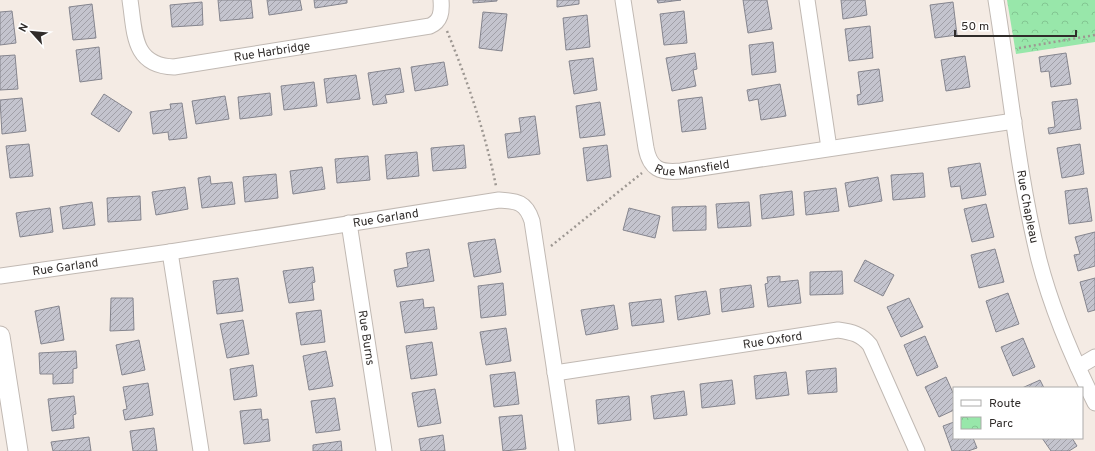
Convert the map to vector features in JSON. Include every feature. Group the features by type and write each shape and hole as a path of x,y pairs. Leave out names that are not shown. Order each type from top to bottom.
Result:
{"street":[{"name":"Rue Harbridge","path":"130,0 136,42 142,54 151,62 162,67 174,67 419,29 437,23 441,16"},
{"path":"441,0 441,16"},
{"name":"Rue Mansfield","path":"623,0 646,148 652,165 669,173 1014,120"},
{"path":"807,0 830,148"},
{"name":"Rue Chapleau","path":"996,0 1027,203 1039,260 1065,338 1095,403"},
{"name":"Rue Garland","path":"0,276 170,252 498,200 522,204 529,212 538,256 567,451"},
{"name":"Rue Burns","path":"349,223 384,451"},
{"path":"170,252 201,451"},
{"name":"Rue Oxford","path":"555,373 838,330 851,332 862,336 870,345 917,451"},
{"path":"0,336 18,451"},
{"path":"1078,367 1095,357"}],"path":[{"path":"441,16 466,77 481,122 498,200"},
{"path":"1004,50 1095,35"},
{"path":"538,256 652,165"}],"green space":[{"path":"1007,0 1095,0 1095,42 1016,54"}],"building":[{"path":"218,0 251,0 253,18 220,21"},
{"path":"267,0 300,0 302,10 269,15"},
{"path":"314,0 347,0 347,3 315,8"},
{"path":"473,0 497,0 497,1 473,3"},
{"path":"557,0 579,0 579,4 557,7"},
{"path":"657,0 681,0 658,3"},
{"path":"743,0 767,0 772,29 748,33"},
{"path":"841,0 865,0 867,15 843,19"},
{"path":"202,2 203,25 172,27 170,5"},
{"path":"953,2 957,35 935,38 930,5"},
{"path":"92,4 96,38 73,40 69,7"},
{"path":"12,11 16,43 0,45 0,12"},
{"path":"684,11 687,43 664,45 660,14"},
{"path":"483,12 507,14 502,51 479,48"},
{"path":"587,15 590,47 566,50 563,18"},
{"path":"870,26 873,58 849,61 845,29"},
{"path":"773,42 776,72 752,75 749,45"},
{"path":"99,47 102,79 80,82 76,50"},
{"path":"695,53 697,69 693,70 696,86 672,91 666,58"},
{"path":"1066,53 1071,84 1051,87 1049,71 1041,72 1039,57"},
{"path":"15,55 18,89 0,90 0,56"},
{"path":"965,56 970,87 946,91 941,60"},
{"path":"593,58 597,90 574,94 569,61"},
{"path":"444,62 448,85 415,91 411,67"},
{"path":"400,68 404,92 385,95 387,103 373,105 368,73"},
{"path":"879,69 883,101 858,105 857,95 861,94 858,72"},
{"path":"356,75 360,99 327,103 324,79"},
{"path":"314,82 317,106 284,110 281,86"},
{"path":"780,84 786,116 761,120 758,99 749,101 747,90"},
{"path":"270,93 272,115 240,119 238,97"},
{"path":"104,94 132,112 119,132 91,114"},
{"path":"225,96 229,119 196,124 192,101"},
{"path":"702,97 706,129 682,132 678,100"},
{"path":"22,98 26,131 2,134 0,100"},
{"path":"1077,99 1081,129 1049,134 1048,128 1055,127 1052,102"},
{"path":"600,102 605,135 580,138 576,106"},
{"path":"182,103 187,138 169,140 168,132 153,134 150,112 171,109 170,104"},
{"path":"535,116 540,154 508,158 505,134 521,132 519,118"},
{"path":"29,144 33,176 10,178 6,146"},
{"path":"1080,144 1084,174 1062,178 1057,148"},
{"path":"464,145 466,168 433,171 431,148"},
{"path":"607,145 611,177 587,181 583,148"},
{"path":"417,152 419,176 387,179 385,155"},
{"path":"368,156 370,180 337,183 335,159"},
{"path":"980,163 986,195 962,199 960,186 951,187 948,168"},
{"path":"322,167 325,189 293,194 290,171"},
{"path":"923,173 925,197 893,200 891,175"},
{"path":"276,174 278,198 245,202 243,177"},
{"path":"210,176 211,184 232,182 235,204 202,208 198,178"},
{"path":"878,177 882,201 849,207 845,183"},
{"path":"185,187 188,209 156,215 152,192"},
{"path":"836,188 839,211 806,215 804,192"},
{"path":"1087,188 1092,221 1069,224 1065,191"},
{"path":"792,191 794,215 762,219 760,195"},
{"path":"140,196 141,220 108,222 107,198"},
{"path":"92,202 95,225 63,229 60,207"},
{"path":"749,202 751,226 718,228 716,204"},
{"path":"986,204 994,237 972,242 964,209"},
{"path":"706,206 706,230 673,231 672,207"},
{"path":"50,208 53,232 20,237 16,213"},
{"path":"629,208 660,216 655,238 623,230"},
{"path":"1095,232 1095,266 1078,271 1074,255 1080,254 1075,237"},
{"path":"495,239 501,272 474,277 468,243"},
{"path":"429,249 434,281 397,287 394,270 408,267 406,253"},
{"path":"995,249 1004,282 979,288 971,255"},
{"path":"865,260 894,275 883,296 854,281"},
{"path":"313,267 315,282 312,283 314,300 289,303 283,271"},
{"path":"842,271 843,294 810,295 810,272"},
{"path":"780,276 780,282 798,280 801,303 768,307 765,284 768,283 767,277"},
{"path":"238,278 243,311 217,314 213,281"},
{"path":"1095,278 1095,310 1088,312 1080,282"},
{"path":"503,283 506,315 481,318 478,286"},
{"path":"751,285 754,307 722,312 720,289"},
{"path":"706,291 710,314 678,320 675,296"},
{"path":"1008,293 1019,324 996,332 986,301"},
{"path":"111,298 133,298 134,330 110,331"},
{"path":"909,298 923,327 901,337 887,307"},
{"path":"423,299 424,308 434,307 437,329 405,333 400,302"},
{"path":"661,299 664,322 632,326 629,303"},
{"path":"614,305 618,329 586,335 581,310"},
{"path":"59,306 64,340 41,344 35,311"},
{"path":"321,310 325,342 301,345 296,313"},
{"path":"243,320 249,354 227,358 220,324"},
{"path":"506,328 511,361 486,365 480,332"},
{"path":"925,336 938,367 917,376 904,345"},
{"path":"1023,338 1035,367 1013,376 1001,347"},
{"path":"139,340 145,370 122,375 116,345"},
{"path":"432,342 437,375 411,379 406,346"},
{"path":"76,351 77,368 73,369 73,383 53,384 53,374 40,374 39,353"},
{"path":"326,351 333,386 309,390 303,356"},
{"path":"253,365 257,396 234,400 230,369"},
{"path":"836,368 837,392 808,394 806,371"},
{"path":"515,372 519,404 494,407 490,375"},
{"path":"786,372 789,395 756,399 754,376"},
{"path":"946,377 953,393 953,410 939,417 925,387"},
{"path":"732,380 735,404 702,408 700,384"},
{"path":"1040,380 1044,387 1024,387"},
{"path":"148,383 153,415 125,420 123,410 127,409 123,387"},
{"path":"435,389 441,423 418,427 412,393"},
{"path":"684,391 687,415 654,419 651,396"},
{"path":"74,396 76,414 73,415 74,428 52,431 48,399"},
{"path":"629,396 631,420 598,424 596,400"},
{"path":"335,398 340,430 316,433 311,401"},
{"path":"261,409 262,420 268,419 270,441 244,444 240,411"},
{"path":"522,415 526,449 503,451 499,417"},
{"path":"953,422 953,439 973,439 977,448 968,451 952,451 943,426"},
{"path":"154,428 157,451 133,451 130,431"},
{"path":"443,435 445,451 421,451 419,439"},
{"path":"89,437 91,451 53,451 51,442"},
{"path":"1043,439 1073,439 1077,446 1069,451 1051,451"},
{"path":"341,441 342,451 313,451 313,445"}]}
